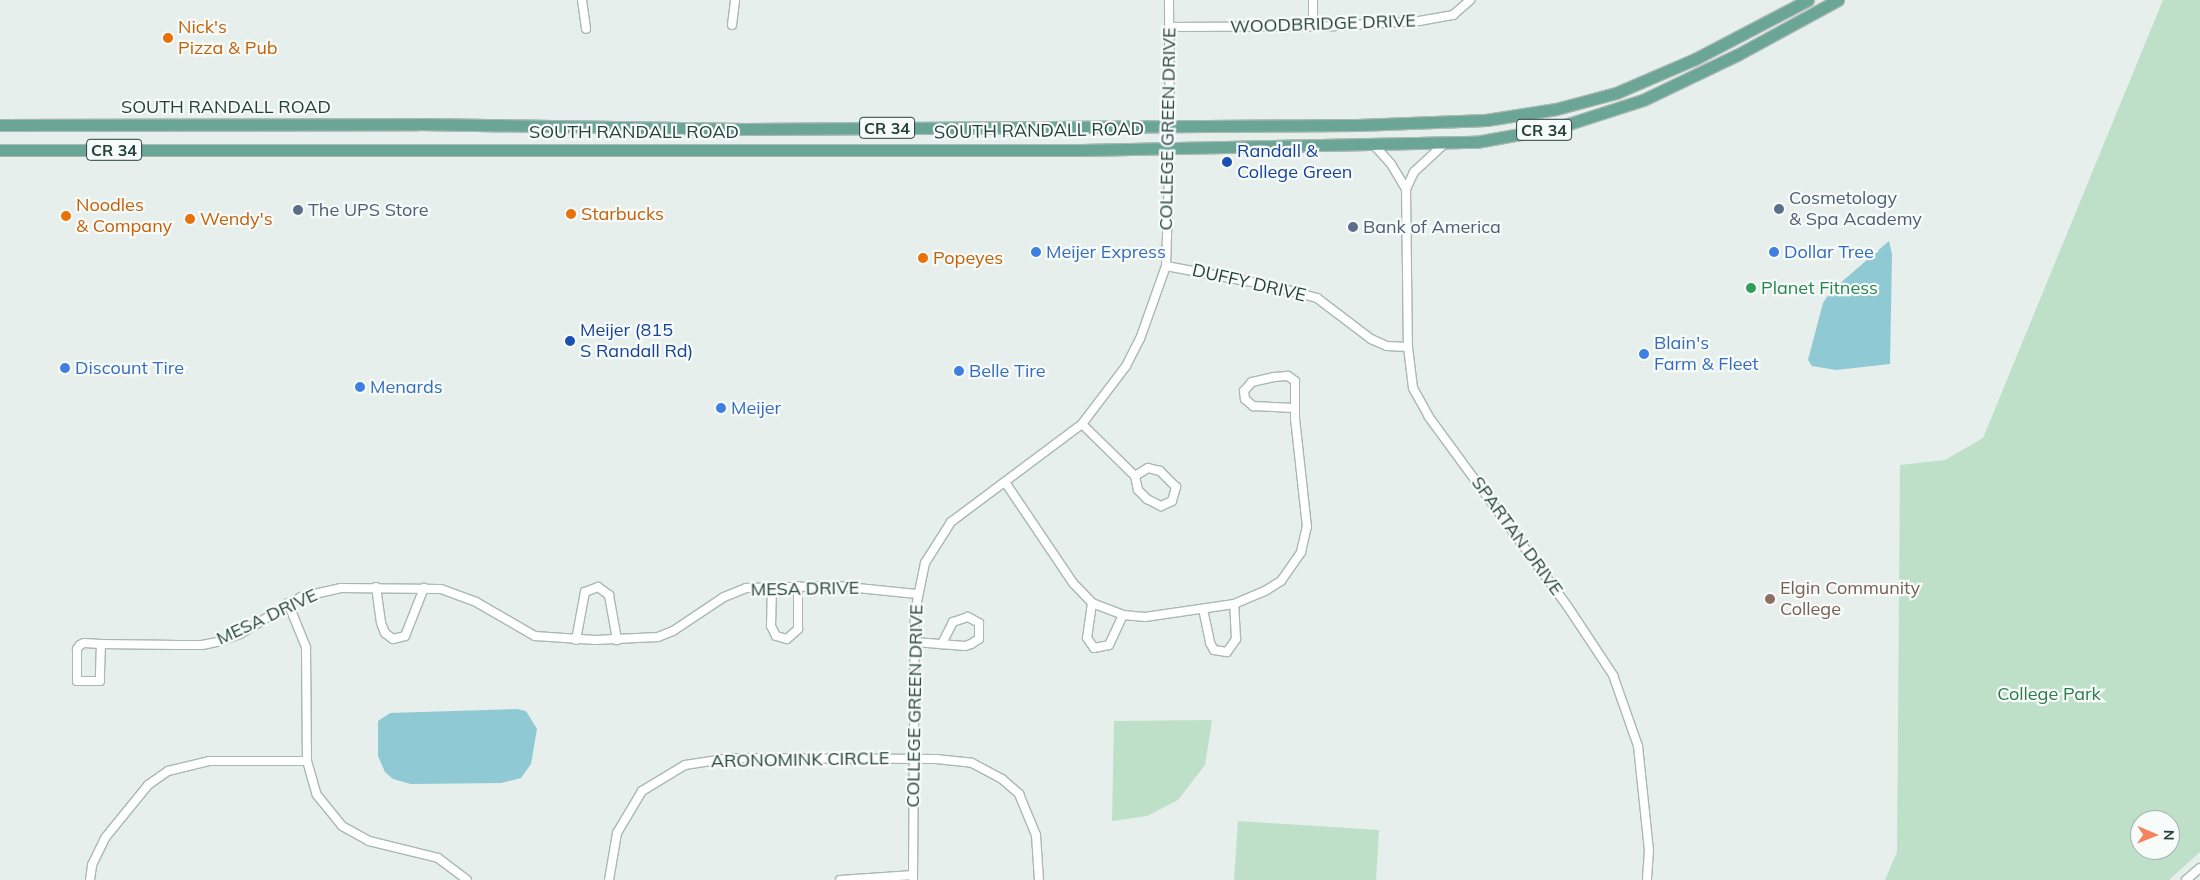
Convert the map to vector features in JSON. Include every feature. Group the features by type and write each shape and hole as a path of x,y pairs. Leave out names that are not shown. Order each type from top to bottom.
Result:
{"main road":[{"name":"SOUTH RANDALL ROAD","path":"0,125 418,124 744,129 1394,124 1523,116 1616,93 1648,80 1808,0"},
{"name":"SOUTH RANDALL ROAD","path":"0,150 958,150 1442,145 1476,142 1559,127 1643,100 1737,55 1838,0"}],"street":[{"path":"582,0 586,29"},
{"path":"732,25 735,0"},
{"name":"COLLEGE GREEN DRIVE","path":"913,878 915,642 917,594 925,562 944,531 1082,424 1126,366 1152,312 1166,266 1170,147 1169,0"},
{"path":"1313,0 1313,26"},
{"name":"WOODBRIDGE DRIVE","path":"1169,27 1313,26 1440,18 1456,14 1470,0"},
{"name":"SPARTAN DRIVE","path":"1374,145 1391,164 1406,190"},
{"name":"SPARTAN DRIVE","path":"1442,145 1414,172 1406,190 1408,347 1413,388 1429,417 1568,607 1613,675 1638,746 1649,850 1647,880"},
{"name":"DUFFY DRIVE","path":"1166,266 1273,286 1316,298 1371,339 1387,346 1408,347"},
{"path":"1006,482 1073,583 1092,603 1123,615 1145,616 1234,604 1265,591 1281,581 1294,565 1306,538 1308,515 1294,408 1295,380 1281,376 1252,382 1246,386 1244,394 1253,406 1294,408"},
{"path":"1082,424 1135,476 1138,490 1147,500 1162,506 1172,501 1176,487 1160,471 1148,468 1135,476"},
{"path":"772,586 771,626 776,636 787,639 798,629 798,586"},
{"name":"MESA DRIVE","path":"101,644 100,681 77,681 77,649 84,643 202,645 218,642 240,634 288,604 326,590 376,587 424,588 460,594 535,636 576,640 617,640 658,636 673,631 735,592 772,586 858,587 917,594"},
{"path":"376,587 384,633 393,639 405,636 424,588"},
{"path":"576,640 585,592 598,587 609,595 617,640"},
{"path":"1092,603 1087,638 1094,648 1108,645 1123,615"},
{"path":"288,604 304,636 307,656 307,761 317,795 342,826 369,842 438,858 467,880"},
{"path":"1204,609 1214,650 1227,652 1236,638 1234,604"},
{"path":"915,642 942,644 971,644 981,634 978,623 968,618 952,622 942,644"},
{"name":"ARONOMINK CIRCLE","path":"609,880 612,846 633,802 650,784 685,765 722,758 914,759 972,763 1011,786 1019,794 1034,824 1038,846 1039,880"},
{"path":"90,880 92,866 105,838 148,784 168,771 209,761 307,761"},
{"path":"2186,880 2200,868"},
{"path":"840,880 913,878"}],"green space":[{"name":"College Park","path":"2163,0 2200,0 2200,852 2169,880 1885,880 1897,852 1900,465 1945,460 1983,438"},
{"path":"1212,720 1205,765 1178,800 1147,816 1112,821 1114,721"},
{"path":"1238,821 1379,830 1376,880 1234,880"}],"water":[{"path":"1889,241 1892,254 1890,364 1836,370 1812,366 1808,360 1823,303 1831,291"},
{"path":"517,709 526,711 537,729 531,764 521,778 501,783 411,784 393,779 385,772 378,756 378,721 390,713"}],"place":[{"name":"Nick's Pizza & Pub","path":"168,38"},
{"name":"Randall & College Green","path":"1227,162"},
{"name":"Cosmetology & Spa Academy","path":"1779,209"},
{"name":"The UPS Store","path":"298,210"},
{"name":"Starbucks","path":"571,214"},
{"name":"Noodles & Company","path":"66,216"},
{"name":"Wendy's","path":"190,219"},
{"name":"Bank of America","path":"1353,227"},
{"name":"Meijer Express","path":"1036,252"},
{"name":"Dollar Tree","path":"1774,252"},
{"name":"Popeyes","path":"923,258"},
{"name":"Planet Fitness","path":"1751,288"},
{"name":"Meijer (815 S Randall Rd)","path":"570,341"},
{"name":"Blain's Farm & Fleet","path":"1644,354"},
{"name":"Discount Tire","path":"65,368"},
{"name":"Belle Tire","path":"959,371"},
{"name":"Menards","path":"360,387"},
{"name":"Meijer","path":"721,408"},
{"name":"Elgin Community College","path":"1770,599"}]}
